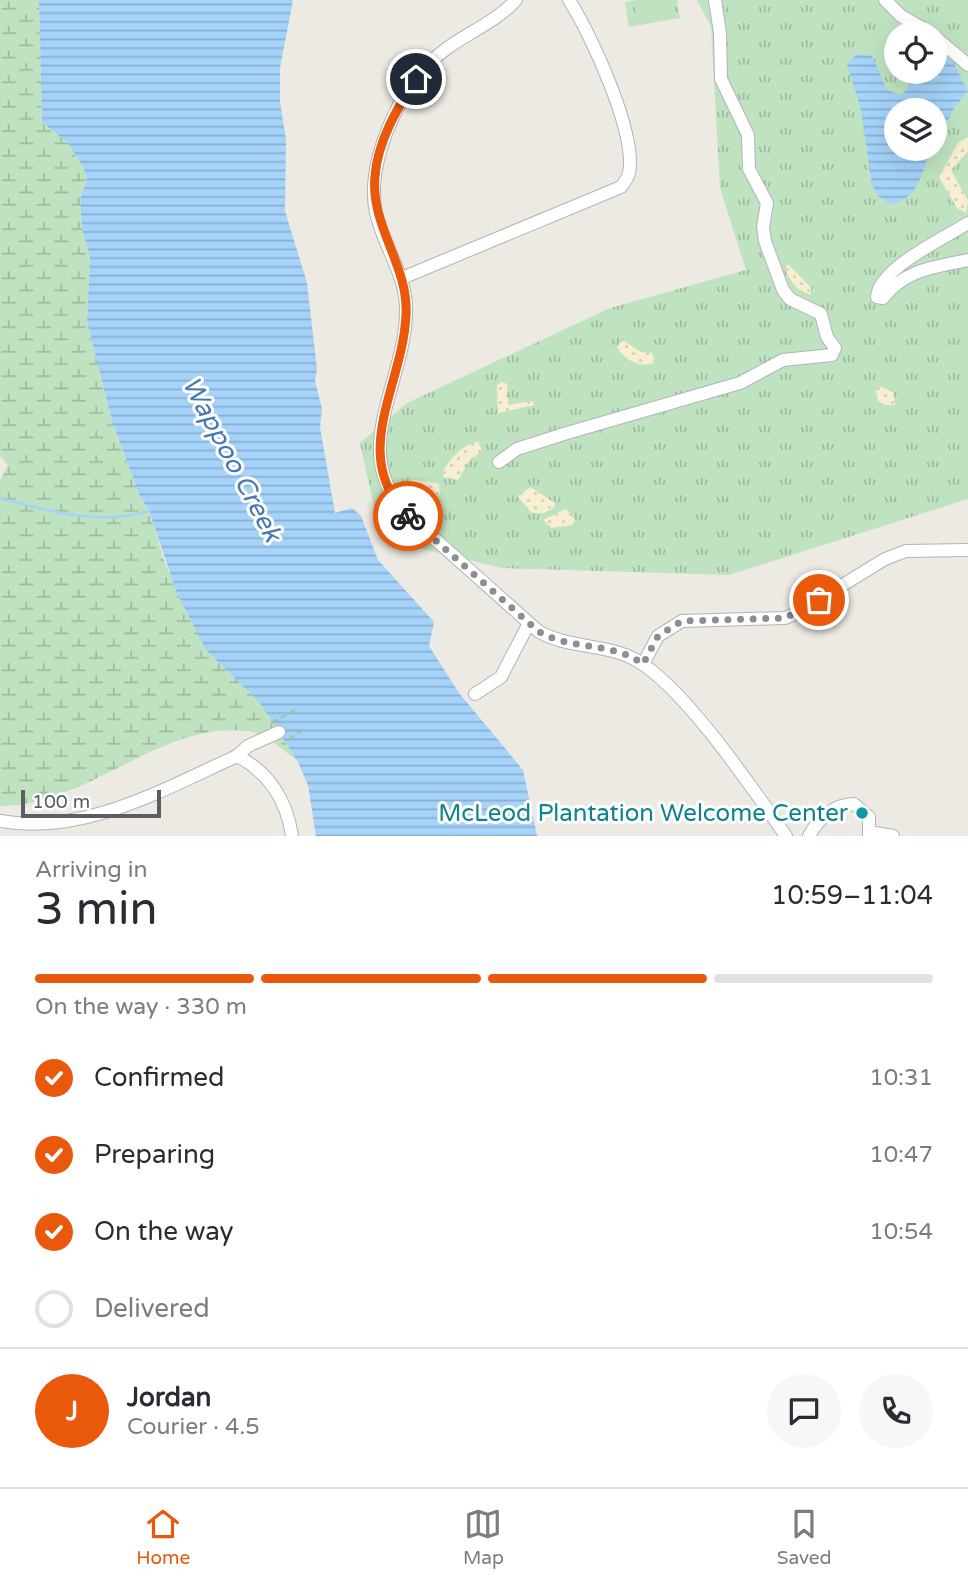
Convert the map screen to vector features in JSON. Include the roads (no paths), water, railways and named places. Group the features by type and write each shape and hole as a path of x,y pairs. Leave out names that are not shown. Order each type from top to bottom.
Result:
{"street":[{"path":"516,0 507,10 445,50 416,79 395,112 381,146 375,177 376,212 402,278 407,312 403,351 378,444 386,484 394,501 408,515 550,639 617,651 643,664 670,686 753,789 786,836"},
{"path":"402,278 621,187 629,176 630,151 607,73 586,26 569,0"},
{"path":"499,462 517,449 740,383 783,359 832,355 835,348 827,337 821,314 790,299 783,290 765,241 763,227 767,203 749,169 748,135 721,79 720,33 715,0"},
{"path":"885,0 910,21"},
{"path":"947,46 968,65"},
{"path":"968,223 905,262 881,287 877,297 883,298 897,282 918,270 968,260"},
{"path":"643,664 658,636 682,621 785,618 906,551 968,550"},
{"path":"475,694 502,677 529,623"},
{"path":"0,821 35,825 120,810 237,756 248,746 279,732"},
{"path":"237,756 249,762 273,785 289,815 292,836"},
{"path":"809,836 815,824 845,804 862,808 869,817 869,834 893,836"}],"water":[{"name":"Wappoo Creek","path":"39,0 293,0 280,68 280,102 286,140 285,211 307,283 317,369 315,381 322,409 320,427 335,513 352,508 361,516 378,560 434,622 429,646 459,693 523,770 537,836 316,836 308,785 298,762 260,703 206,650 177,593 149,511 139,494 112,421 87,321 90,258 82,228 80,199 87,180 84,169 68,143 42,122"},
{"path":"857,54 872,56 887,90 901,95 907,90 908,84 947,84 947,58 953,62 968,91 947,122 947,98 884,98 884,161 927,161 914,190 900,201 890,204 878,196 872,185 861,110 847,64"}],"waterway":[{"path":"0,498 55,512 94,517 149,511"}],"place":[{"name":"McLeod Plantation Welcome Center","path":"862,813"}]}
